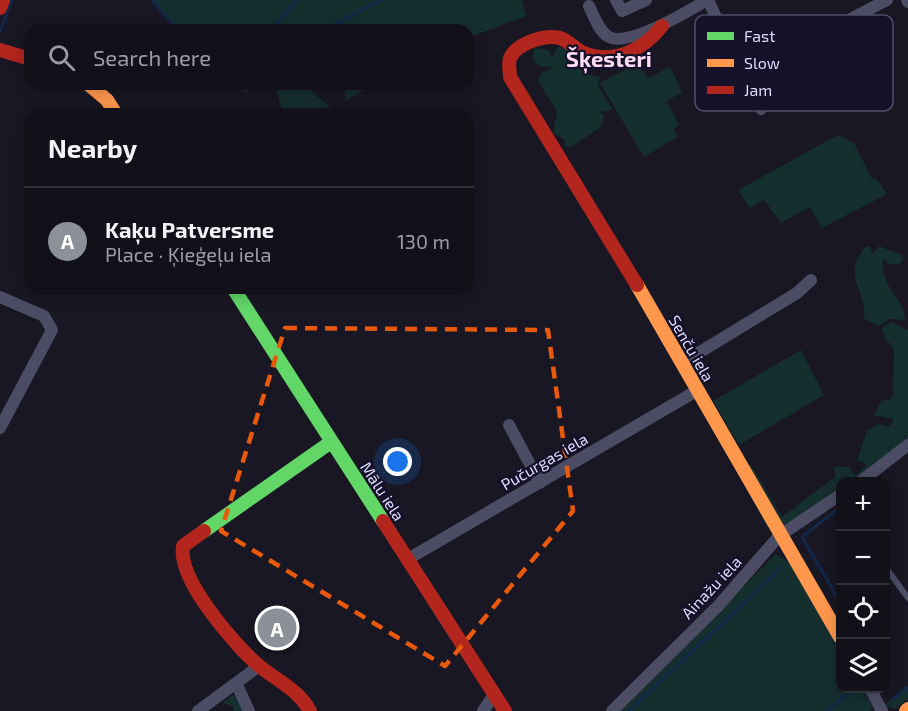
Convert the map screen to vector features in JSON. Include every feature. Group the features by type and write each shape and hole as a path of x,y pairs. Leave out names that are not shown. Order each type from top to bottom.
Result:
{"street":[{"path":"0,8 3,0"},
{"path":"616,0 622,11 646,0"},
{"path":"589,6 603,32 610,38 618,39 662,26 708,0 715,15"},
{"path":"858,15 887,0"},
{"name":"Senču iela","path":"662,26 652,41 615,57 599,57 581,51 559,38 537,39 515,51 510,58 510,77 615,248 836,631"},
{"path":"0,50 24,57"},
{"path":"95,90 112,108"},
{"path":"682,363 798,293 811,280"},
{"name":"Mālu iela","path":"237,294 505,711"},
{"path":"0,297 44,316 52,330 0,428"},
{"name":"Pučurgas iela","path":"408,560 698,390"},
{"path":"509,425 540,483"},
{"path":"310,711 307,704 286,683 259,666 223,627 180,557 183,546 331,442"},
{"path":"866,477 908,445"},
{"name":"Ainažu iela","path":"612,711 719,605 780,536 836,498"},
{"path":"198,711 259,666"},
{"path":"236,683 249,711"},
{"path":"873,693 882,711"},
{"path":"483,711 494,695"}],"lane":[{"path":"890,575 908,598"}],"highlighted area":[{"path":"285,328 548,330 573,511 445,666 221,531"}],"green space":[{"path":"152,0 522,0 526,16 474,36 474,24 173,24"},
{"path":"558,46 580,55 579,61 588,67 588,75 600,76 598,86 613,109 606,112 598,110 604,116 600,128 571,147 565,146 565,140 553,133 557,112 538,81 541,73 554,67 539,66 533,58 534,48 548,50 552,57"},
{"path":"638,63 648,79 670,66 682,92 667,101 679,125 674,129 677,137 644,157 600,83"},
{"path":"276,90 310,90 331,108 281,108"},
{"path":"344,90 363,90 346,101"},
{"path":"838,135 854,143 872,179 876,178 887,194 822,228 810,207 781,223 764,200 750,208 738,190"},
{"path":"866,246 870,247 873,254 879,246 902,255 903,260 898,265 888,264 883,258 883,269 885,279 902,306 905,320 890,319 879,326 864,319 864,308 856,282 855,266"},
{"path":"891,322 908,330 908,438 895,453 862,477 836,477 836,497 793,529 767,527 735,465 751,465 782,517 835,477 834,467 849,467 856,476 867,464 857,460 867,431 878,424 890,427 894,419 874,415 881,401 890,399 893,395 894,349 885,338 882,328"},
{"path":"801,350 824,395 739,445 713,401"},
{"path":"776,554 789,562 836,644 836,693 864,693 873,707 869,711 619,711"},
{"path":"908,685 908,699 895,709 884,705"},
{"path":"233,695 238,699 242,711 234,711 233,706 222,703"}],"waterway":[{"path":"0,32 12,0"},
{"path":"152,0 173,24"},
{"path":"277,24 296,0"},
{"path":"336,24 381,0"},
{"path":"836,510 802,537 836,595"},
{"path":"629,711 781,568"},
{"path":"893,699 908,687"},
{"path":"827,711 849,693"}],"traffic: fast":[{"path":"237,294 383,521"},
{"path":"204,531 331,442"}],"traffic: slow":[{"path":"95,90 112,108"},
{"path":"637,285 836,630"}],"traffic: jam":[{"path":"0,8 3,0"},
{"path":"637,285 510,77 509,63 510,58 519,48 547,37 560,38 584,53 595,56 617,56 637,48 662,26"},
{"path":"0,50 24,57"},
{"path":"383,521 505,711"},
{"path":"204,531 183,546 189,576 198,593 235,642 265,671 293,691 310,711"}],"place":[{"name":"Kaķu Patversme","path":"277,628"}],"district":[{"name":"Šķesteri","path":"609,58"}]}
